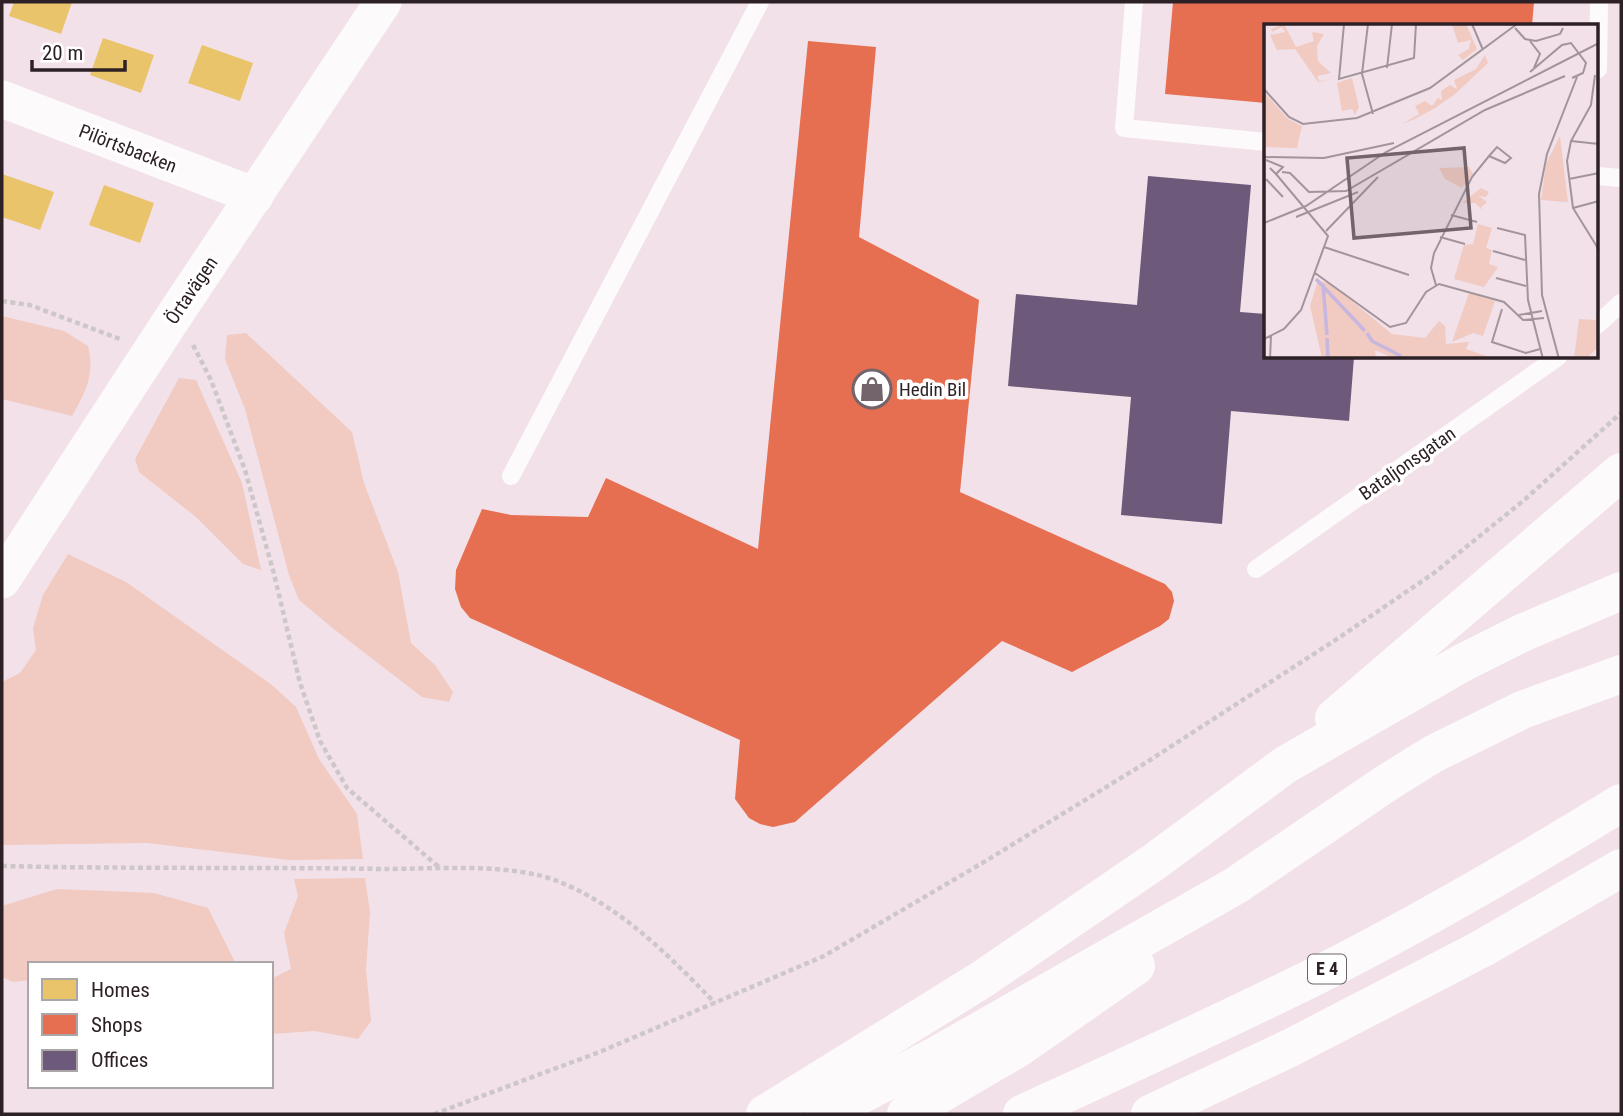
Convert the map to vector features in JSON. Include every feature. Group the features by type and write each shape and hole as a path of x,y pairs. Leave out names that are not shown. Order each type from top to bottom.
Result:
{"highway":[{"path":"765,1114 981,980 1154,862 1284,765 1359,694 1621,472"},
{"path":"1284,765 1462,663 1522,633 1621,591"},
{"path":"906,1114 974,1075 1078,1009 1124,976 1236,886 1433,754 1522,710 1621,674"},
{"name":"E 4","path":"1022,1114 1212,1027 1318,974 1471,892 1621,803"},
{"path":"1150,1114 1290,1048 1483,948 1621,868"},
{"path":"824,1114 937,1055 1236,886"}],"street":[{"name":"Örtavägen","path":"2,580 383,2"},
{"name":"Pilörtsbacken","path":"2,99 254,196"}],"lane":[{"path":"511,476 760,2"},
{"path":"1134,2 1124,128 1264,142"},
{"path":"1598,69 1599,2"},
{"path":"1598,176 1621,178"},
{"path":"1598,324 1621,303"},
{"name":"Bataljonsgatan","path":"1256,569 1555,359"}],"path":[{"path":"2,301 30,305 193,345 211,380 245,470 300,683 320,741 347,788 441,869"},
{"path":"434,1114 602,1051 824,956 1147,762 1434,573 1523,500 1621,413"},
{"path":"2,866 441,869 535,874 561,882 599,900 645,933 715,1004"}],"shaded area":[{"path":"2,316 64,331 88,346 90,374 72,416 2,399"},
{"path":"246,333 352,432 364,483 398,572 411,643 435,665 453,692 449,702 422,697 299,600 289,575 245,409 225,359 227,335"},
{"path":"179,378 196,380 242,483 261,570 243,564 196,517 139,472 135,459"},
{"path":"68,554 126,582 272,685 296,707 319,759 357,814 363,859 289,860 147,843 2,845 2,682 20,673 36,650 33,628 43,595"},
{"path":"365,878 370,912 366,969 371,1021 358,1039 315,1031 273,1034 273,978 291,969 284,933 298,896 294,879"},
{"path":"57,889 154,893 208,908 235,962 28,962 28,980 13,982 2,977 2,906"}],"building: Homes":[{"path":"14,2 72,2 61,34 9,16"},
{"path":"103,38 154,55 141,93 90,75"},
{"path":"202,45 253,63 240,101 188,83"},
{"path":"2,174 54,192 40,230 2,217"},
{"path":"104,185 154,203 140,243 89,225"}],"building: Shops":[{"path":"1173,2 1534,2 1532,24 1264,24 1264,103 1165,94"},
{"name":"Hedin Bil","path":"808,41 876,47 859,237 979,300 960,492 1165,584 1172,592 1174,601 1169,619 1160,626 1072,672 1002,641 795,822 773,827 749,818 735,799 740,740 470,618 461,607 455,589 456,570 482,509 511,515 588,517 606,478 758,549"}],"building: Offices":[{"path":"1148,176 1251,185 1240,312 1264,314 1264,359 1354,359 1349,421 1231,411 1222,524 1121,515 1131,397 1008,386 1016,294 1137,305"}],"place":[{"name":"Hedin Bil","path":"872,389"}]}
